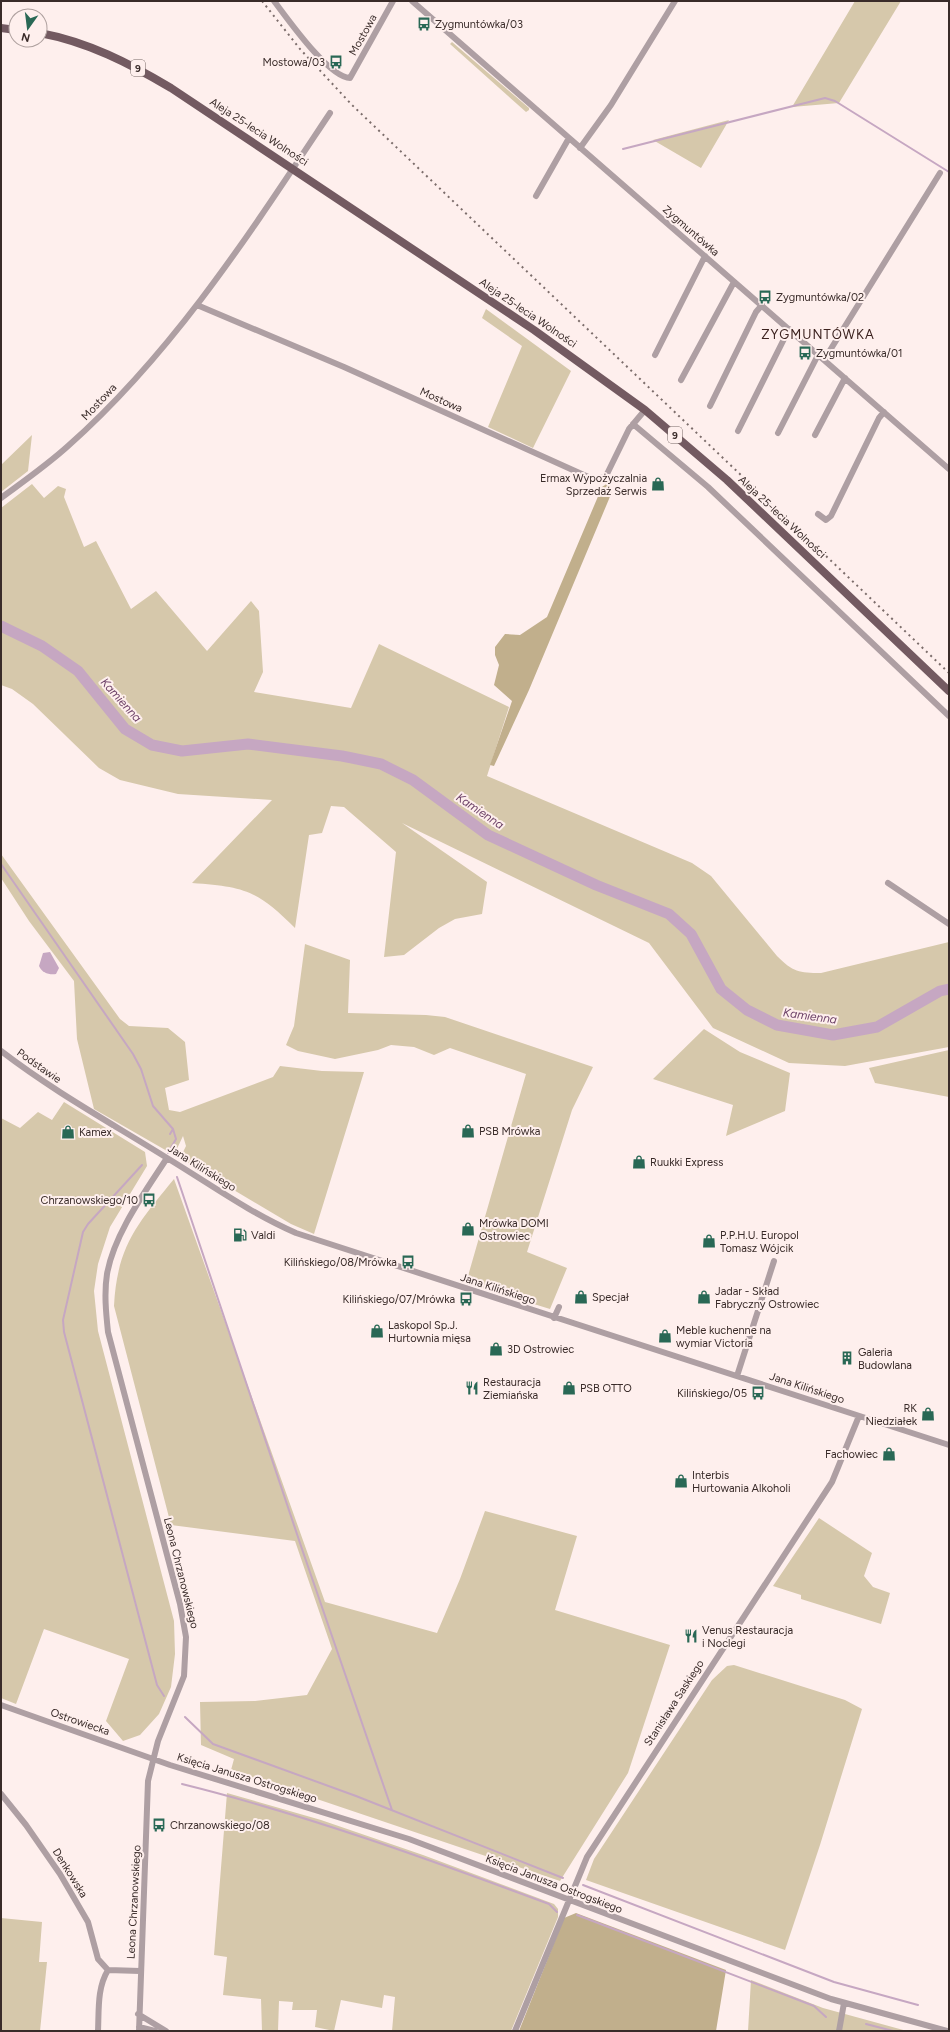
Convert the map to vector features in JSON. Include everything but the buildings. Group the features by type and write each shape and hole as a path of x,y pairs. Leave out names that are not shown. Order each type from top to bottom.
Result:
{"main road":[{"name":"Aleja 25-lecia Wolności","path":"48,35 86,45 132,64 293,168 573,356 645,410 727,480 949,690"}],"street":[{"name":"Mostowa","path":"274,1 323,61 340,75 350,78 393,1"},
{"name":"Zygmuntówka","path":"412,1 949,469"},
{"path":"580,148 611,105 675,1"},
{"name":"Mostowa","path":"1,498 53,460 83,433 159,352 197,306 330,113"},
{"path":"536,196 569,138"},
{"path":"824,360 940,173"},
{"path":"655,355 704,256"},
{"path":"681,380 728,290 734,282"},
{"path":"710,406 756,312 762,305"},
{"name":"Mostowa","path":"197,306 344,367 595,480 603,479 606,476 633,424 645,410"},
{"path":"738,431 789,329"},
{"path":"778,433 818,355"},
{"path":"815,435 845,378"},
{"path":"818,514 826,520 831,516 879,418 884,412"},
{"path":"633,424 708,487 949,716"},
{"path":"888,883 949,924"},
{"name":"Podstawie","path":"1,1051 33,1076 66,1097"},
{"name":"Jana Kilińskiego","path":"66,1097 227,1196 272,1222 296,1233 949,1445"},
{"name":"Leona Chrzanowskiego","path":"139,2029 138,2014 147,1796 153,1758 184,1676 186,1637 180,1604 108,1332 106,1289 110,1262 121,1233 167,1158"},
{"path":"737,1376 774,1261"},
{"path":"554,1318 559,1307"},
{"name":"Stanisława Saskiego","path":"515,2031 587,1857 832,1482 860,1416"},
{"name":"Ostrowiecka","path":"1,1705 153,1758"},
{"name":"Księcia Janusza Ostrogskiego","path":"153,1758 170,1765 409,1839 844,2003 947,2031"},
{"name":"Denkowska","path":"1,1794 26,1825 60,1874 88,1922 98,1959 108,1970"},
{"path":"98,2031 100,1993 103,1978 108,1970 140,1971"},
{"path":"839,2031 844,2003"},
{"path":"138,2014 166,2031"},
{"path":"139,2029 155,2031"}],"shaded area":[{"path":"855,1 901,1 839,103 792,107"},
{"path":"452,42 529,108 529,110 526,112 450,44"},
{"path":"729,120 701,168 653,140"},
{"path":"486,309 571,371 533,448 488,427 522,346 482,318"},
{"path":"32,435 28,471 1,492 1,465"},
{"path":"608,483 612,491 609,499 529,690 494,766 490,765 512,701 494,685 499,665 495,655 495,647 505,634 520,635 547,617 602,487"},
{"path":"32,484 44,498 58,486 66,489 64,497 84,547 96,541 131,609 156,591 207,651 251,601 259,611 263,672 254,692 351,708 379,644 509,707 487,776 692,863 711,876 777,956 792,968 807,973 821,973 949,942 949,1047 845,1066 789,1063 713,1028 649,943 402,823 487,882 482,914 455,919 439,928 404,955 384,957 396,852 344,807 331,806 322,833 309,835 295,928 282,915 260,898 249,893 225,886 192,883 272,800 178,794 120,780 99,768 33,704 12,689 1,685 1,508"},
{"path":"1,854 120,1019 129,1026 168,1028 185,1042 189,1080 165,1088 169,1110 180,1112 273,1077 280,1066 322,1071 364,1072 314,1234 291,1224 180,1158 186,1146 183,1136 174,1155 94,1109 77,1039 74,981 29,921 1,878"},
{"path":"305,944 350,960 348,1013 426,1015 445,1017 593,1067 572,1110 527,1252 567,1268 550,1309 466,1283 526,1074 450,1048 434,1055 414,1047 391,1045 378,1050 335,1059 298,1051 286,1045 294,1026"},
{"path":"50,952 59,968 56,974 46,973 39,966 43,953"},
{"path":"704,1029 740,1052 790,1073 785,1111 726,1136 733,1105 653,1079"},
{"path":"949,1050 949,1097 875,1083 869,1068"},
{"path":"64,1102 145,1152 147,1166 110,1227 98,1264 94,1291 98,1331 174,1621 175,1654 171,1687 159,1714 140,1735 123,1741 106,1721 129,1659 44,1629 16,1704 1,1698 1,1118 20,1128 38,1112 52,1120"},
{"path":"174,1179 325,1602 437,1633 460,1579 485,1511 577,1536 555,1610 670,1645 628,1773 560,1881 231,1770 234,1759 201,1745 200,1702 255,1701 307,1695 332,1649 295,1541 171,1525 114,1306 116,1285 120,1267 132,1236 150,1209"},
{"path":"819,1518 872,1553 864,1576 873,1587 890,1593 881,1624 801,1599 801,1595 773,1586"},
{"path":"734,1665 845,1700 862,1709 820,1845 785,1950 586,1880 594,1859 712,1680 727,1666"},
{"path":"227,1793 321,1820 423,1855 554,1904 558,1909 558,1917 511,2031 392,2031 395,1997 384,1995 382,2008 341,2000 334,2031 315,2027 317,2010 292,2010 293,2002 279,2001 278,2031 262,2031 261,1999 223,1995 227,1957 214,1955"},
{"path":"576,1913 726,1970 716,2031 519,2031 564,1918"},
{"path":"1,1918 42,1922 39,1962 47,1962 40,2031 1,2031"},
{"path":"751,1980 823,2008 907,2031 748,2031"}],"waterway":[{"path":"623,149 825,98 835,101 949,172"},
{"name":"Kamienna","path":"1,626 42,646 78,671 125,729 152,745 182,751 248,744 342,756 381,764 413,780 488,835 596,885 669,914 691,934 721,989 747,1010 777,1025 833,1035 877,1027 940,991 949,989"},
{"path":"1,864 133,1054 141,1069 153,1106 173,1129 170,1134"},
{"path":"168,1153 176,1139 173,1129"},
{"path":"142,1165 88,1224 83,1232 63,1320 64,1332 157,1685 164,1696"},
{"path":"177,1177 303,1552 392,1810"},
{"path":"185,1717 213,1744 356,1796 563,1878"},
{"path":"182,1784 229,1796 367,1839 549,1904 557,1912"},
{"path":"583,1885 834,1982 918,2005"},
{"path":"577,1915 814,2006 826,2017"},
{"path":"866,2024 893,2031"}],"railway":[{"path":"262,1 300,49 352,105 949,673"}],"place":[{"name":"Zygmuntówka/03","path":"424,24"},
{"name":"Mostowa/03","path":"336,62"},
{"name":"Zygmuntówka/02","path":"765,297"},
{"name":"Zygmuntówka/01","path":"805,353"},
{"name":"Ermax Wypożyczalnia Sprzedaż Serwis","path":"658,484"},
{"name":"PSB Mrówka","path":"468,1131"},
{"name":"Kamex","path":"68,1132"},
{"name":"Ruukki Express","path":"639,1162"},
{"name":"Chrzanowskiego/10","path":"149,1200"},
{"name":"Mrówka DOMI Ostrowiec","path":"468,1229"},
{"name":"Valdi","path":"240,1235"},
{"name":"P.P.H.U. Europol Tomasz Wójcik","path":"709,1241"},
{"name":"Kilińskiego/08/Mrówka","path":"408,1262"},
{"name":"Specjał","path":"581,1297"},
{"name":"Jadar - Skład Fabryczny Ostrowiec","path":"704,1297"},
{"name":"Kilińskiego/07/Mrówka","path":"466,1299"},
{"name":"Laskopol Sp.J. Hurtownia mięsa","path":"377,1331"},
{"name":"Meble kuchenne na wymiar Victoria","path":"665,1336"},
{"name":"3D Ostrowiec","path":"496,1349"},
{"name":"Galeria Budowlana","path":"847,1358"},
{"name":"Restauracja Ziemiańska","path":"472,1388"},
{"name":"PSB OTTO","path":"569,1388"},
{"name":"Kilińskiego/05","path":"758,1393"},
{"name":"RK Niedziałek","path":"928,1414"},
{"name":"Fachowiec","path":"889,1454"},
{"name":"Interbis Hurtowania Alkoholi","path":"681,1481"},
{"name":"Venus Restauracja i Noclegi","path":"691,1636"},
{"name":"Chrzanowskiego/08","path":"159,1825"}],"district":[{"name":"ZYGMUNTÓWKA","path":"818,334"}]}
